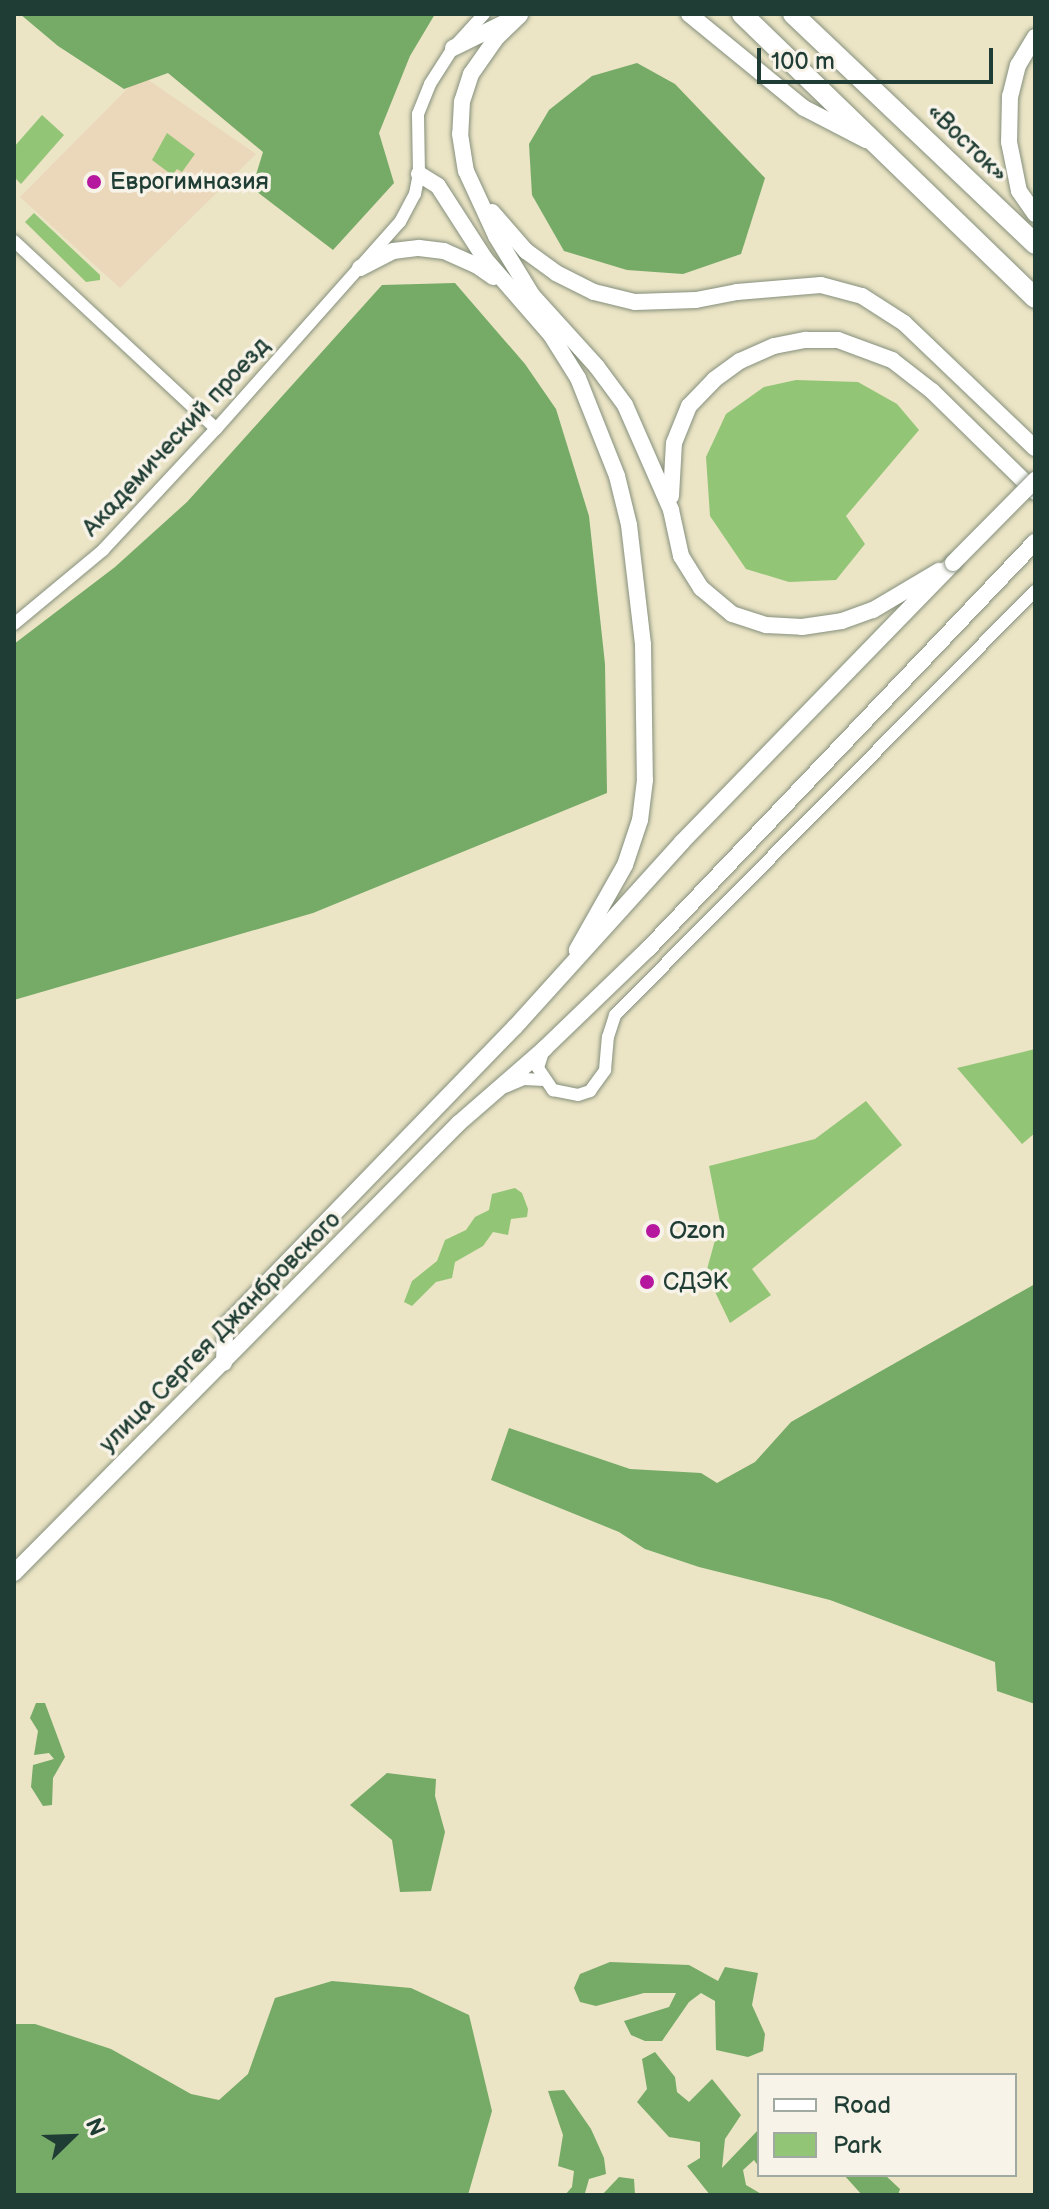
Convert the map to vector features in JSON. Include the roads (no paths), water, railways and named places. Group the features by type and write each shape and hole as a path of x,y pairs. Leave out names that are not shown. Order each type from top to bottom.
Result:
{"highway":[{"path":"742,14 1035,298"},
{"name":"«Восток»","path":"793,14 1035,244"}],"street":[{"path":"484,14 453,48 430,84 418,114 419,174 438,186 505,286 551,335 578,378 600,428 629,525 643,645 645,780 640,820 625,865 565,973"},
{"path":"453,48 521,14"},
{"path":"521,14 497,37 471,74 462,101 460,134 464,159 477,195 514,266 555,323 597,367 625,405 671,510 681,556 701,588 732,614 766,625 802,627 873,610 953,563"},
{"path":"689,14 804,108 877,146"},
{"path":"1035,37 1018,65 1010,96 1009,142 1019,191 1035,214"},
{"name":"Академический проезд","path":"14,624 103,550 216,429 400,222 415,194 419,174"},
{"path":"477,195 526,251 594,292 635,302 696,300 768,288 821,285 862,296 904,323 1035,448"},
{"path":"14,241 216,429"},
{"path":"360,268 393,251 444,251 476,265 555,323"},
{"path":"671,510 674,443 689,406 715,379 740,361 774,346 806,340 838,340 892,360 932,391 1035,492"},
{"path":"224,1363 225,1326 565,973 682,842 1035,480"},
{"name":"улица Сергея Джанбровского","path":"14,1573 459,1123 544,1049 648,949 1035,542"},
{"path":"544,1049 538,1068 553,1090 566,1095 590,1091 605,1070 608,1037 615,1015 1035,591"},
{"path":"497,1091 524,1079 544,1080"}],"place":[{"name":"Еврогимназия","path":"94,182"},
{"name":"Ozon","path":"653,1231"},
{"name":"СДЭК","path":"647,1282"}]}
